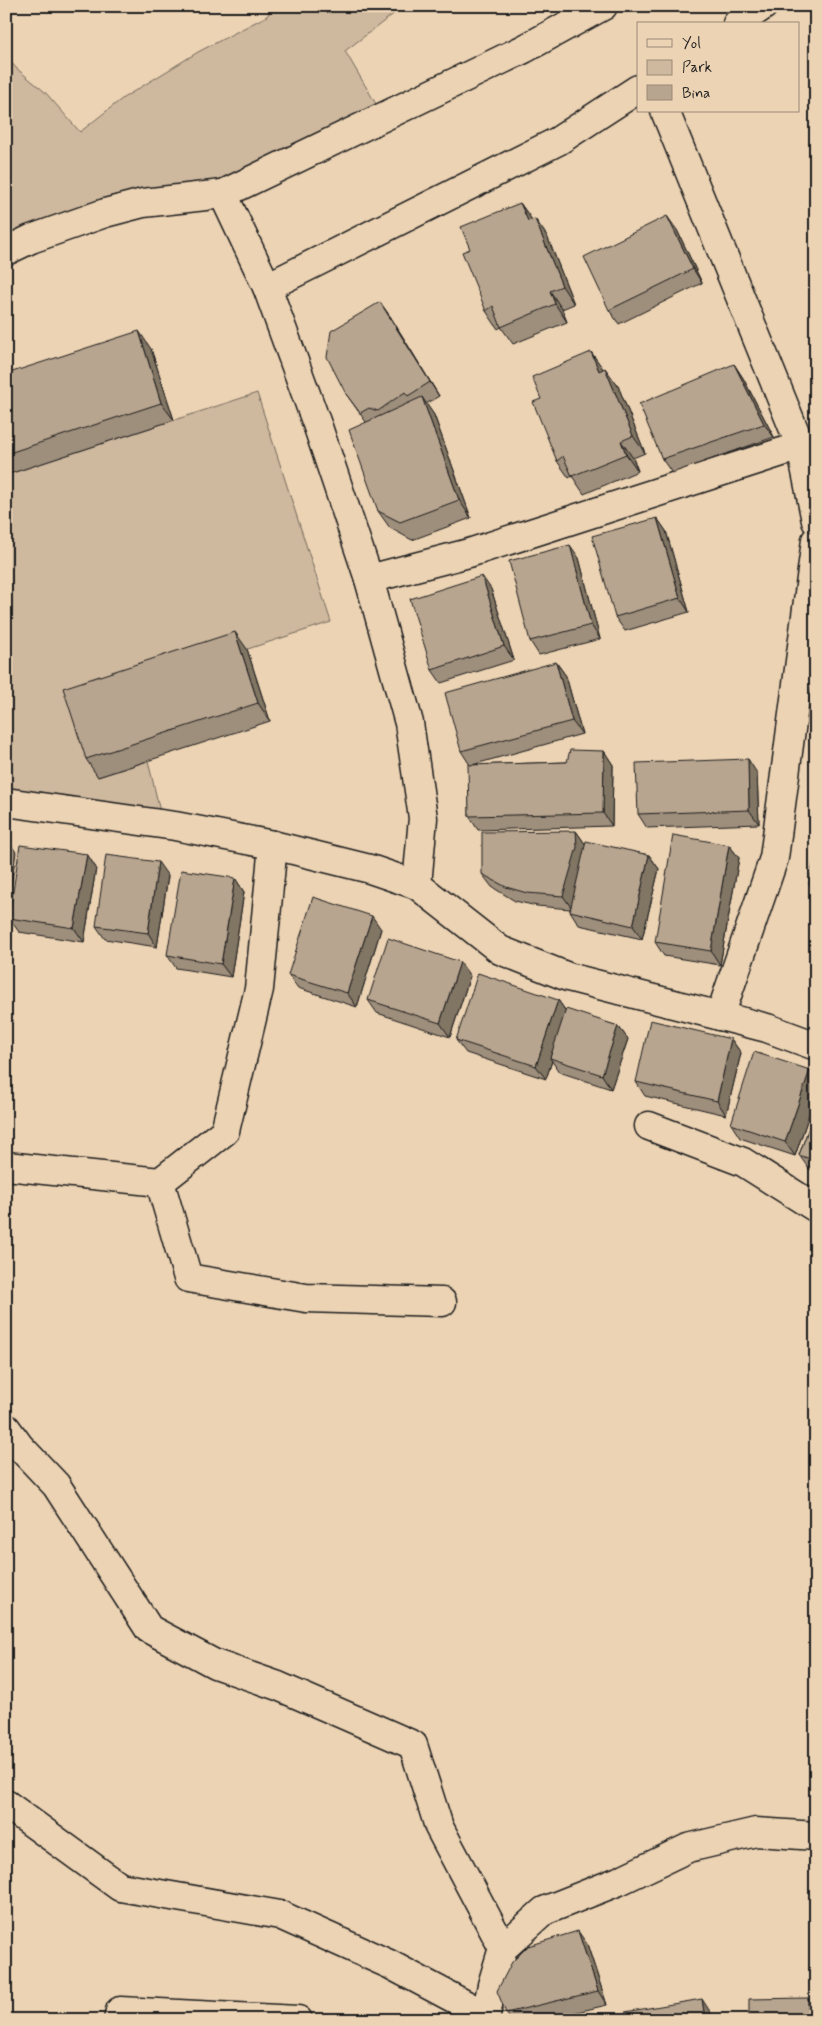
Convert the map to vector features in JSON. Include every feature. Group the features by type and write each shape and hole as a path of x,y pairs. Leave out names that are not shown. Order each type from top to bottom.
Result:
{"street":[{"path":"6,252 31,239 134,205 223,194 524,49 603,6"},
{"path":"740,22 763,6"},
{"path":"267,287 558,141 637,90"},
{"path":"665,112 808,444 816,521"},
{"path":"223,194 267,287 318,427 369,579 409,722 422,818 418,885"},
{"path":"369,579 469,553 808,444"},
{"path":"720,1016 774,858 816,540"},
{"path":"6,802 175,826 273,845 370,869 418,885 500,950 568,977 767,1028 816,1046"},
{"path":"6,1166 160,1182 225,1131 259,989 273,845"},
{"path":"649,1126 743,1162 816,1208"},
{"path":"160,1182 188,1278 306,1298 442,1302"},
{"path":"11,1440 56,1485 149,1629 215,1664 278,1686 413,1745 439,1827 503,1948"},
{"path":"6,1804 120,1887 280,1915 389,1964 485,2018 503,1948 544,1911 619,1881 688,1848 756,1832 816,1836"},
{"path":"118,2020 120,2011 298,2020"}],"green space":[{"path":"273,6 404,6 345,51 383,116 223,194 6,251 6,56 16,68 45,92 80,132 123,98 198,52 267,16"},
{"path":"257,393 331,622 75,705 98,777 148,761 163,824 6,802 6,475"}],"building":[{"path":"520,203 528,221 535,219 562,286 550,291 555,304 501,327 493,306 486,311 462,252 470,249 461,227"},
{"path":"667,216 693,269 609,310 584,257"},
{"path":"380,302 430,382 408,396 405,392 378,411 369,408 360,413 346,394 327,357 331,331"},
{"path":"139,331 161,403 6,454 6,374"},
{"path":"591,352 599,371 605,368 633,436 621,441 626,454 572,476 563,456 557,461 533,402 541,399 532,377"},
{"path":"734,364 764,424 662,459 639,404"},
{"path":"422,397 459,500 400,522 378,511 349,430"},
{"path":"657,518 680,598 615,617 592,536"},
{"path":"570,545 591,625 530,641 509,561"},
{"path":"482,576 504,646 432,670 410,599"},
{"path":"235,632 258,703 86,759 63,688"},
{"path":"556,662 572,721 461,751 445,693"},
{"path":"570,750 604,751 603,813 469,816 468,765 567,762"},
{"path":"748,759 749,810 638,814 636,763"},
{"path":"576,831 577,847 563,896 527,893 506,887 482,874 482,832"},
{"path":"673,835 729,845 711,951 655,942"},
{"path":"586,841 649,855 633,926 570,911"},
{"path":"20,845 87,854 74,928 9,918"},
{"path":"816,850 816,885 809,884"},
{"path":"106,855 158,862 148,933 96,926"},
{"path":"181,870 235,878 221,964 167,955"},
{"path":"313,897 372,916 347,993 288,975"},
{"path":"388,938 460,962 440,1023 368,1000"},
{"path":"478,973 558,1000 536,1066 456,1040"},
{"path":"566,1009 618,1026 602,1075 550,1058"},
{"path":"650,1020 731,1039 717,1101 636,1082"},
{"path":"754,1052 810,1070 785,1142 731,1124"},
{"path":"816,1108 816,1161 799,1155"},
{"path":"578,1931 598,1991 506,2013 497,1991 512,1962 528,1946"},
{"path":"808,1998 808,2020 749,2020 749,1999"},
{"path":"702,1999 705,2020 626,2020 625,2012"},
{"path":"584,2015 585,2020 568,2020"}]}
